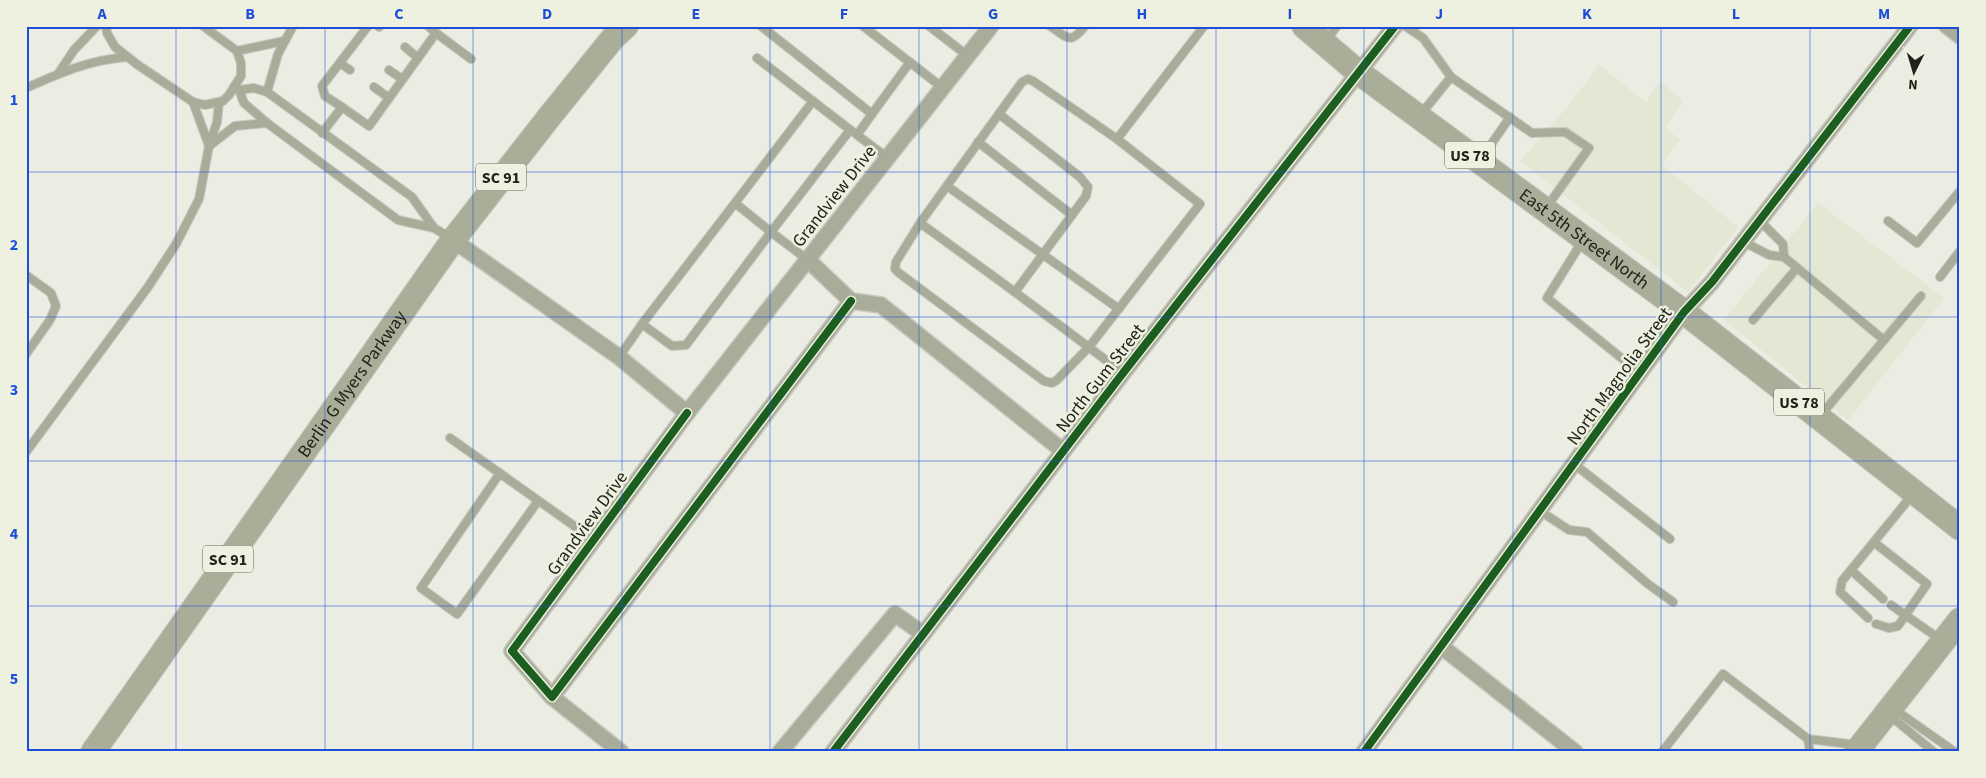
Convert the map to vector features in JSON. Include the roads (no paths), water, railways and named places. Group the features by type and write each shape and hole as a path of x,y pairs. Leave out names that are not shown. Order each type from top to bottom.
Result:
{"main road":[{"name":"Berlin G Myers Parkway","path":"92,752 443,234 550,116 613,38 626,26"},
{"name":"East 5th Street North","path":"1304,26 1330,35 1358,72 1684,312 1960,528"},
{"path":"1859,748 1960,620"}],"street":[{"name":"Grandview Drive","path":"552,697 512,651 687,413 992,26"},
{"name":"North Gum Street","path":"833,752 1123,372 1395,26"},
{"name":"North Magnolia Street","path":"1364,752 1684,312 1712,282 1758,220 1910,26"},
{"path":"1947,26 1960,36"},
{"path":"443,234 619,357 687,413"},
{"path":"808,260 851,301 881,305 1063,450"},
{"path":"621,752 552,697 851,301"},
{"path":"780,752 895,614 923,634"},
{"path":"1442,646 1576,752"}],"lane":[{"path":"58,74 74,50 96,26"},
{"path":"106,26 107,34 114,47 193,102 205,105 223,101 237,89 241,76 241,63 237,51 203,26"},
{"path":"267,92 278,54 293,26"},
{"path":"368,26 322,86 325,96 369,126 436,33"},
{"path":"428,26 471,59"},
{"path":"761,26 872,114"},
{"path":"863,26 943,88"},
{"path":"929,26 968,56"},
{"path":"1050,26 1067,38 1072,38 1077,37 1085,26"},
{"path":"1117,139 1204,26"},
{"path":"1405,26 1423,38 1451,77 1532,133 1565,132 1589,148 1544,210"},
{"path":"237,51 284,40"},
{"path":"354,45 362,51"},
{"path":"405,47 418,58"},
{"path":"26,88 58,74 102,59 127,57"},
{"path":"757,58 888,158"},
{"path":"642,324 672,346 686,345 771,232 853,132 872,114 910,62"},
{"path":"340,63 350,70"},
{"path":"389,70 402,79"},
{"path":"1419,117 1451,77"},
{"path":"1028,79 1117,139 1200,204 1090,347 1052,383 1044,381 895,269 896,262 920,223 1022,82 1028,79"},
{"path":"374,87 389,98"},
{"path":"237,89 254,88 267,92 412,197 443,234"},
{"path":"237,89 244,102 268,122 398,220 443,234"},
{"path":"619,357 642,324 813,101"},
{"path":"193,102 209,146"},
{"path":"26,452 148,287 176,244 199,199 209,146 217,122 219,102"},
{"path":"322,133 342,108"},
{"path":"999,114 1086,183 1088,187 1086,196 1015,292"},
{"path":"1479,161 1510,117"},
{"path":"209,146 235,126 268,122"},
{"path":"978,142 1072,215"},
{"path":"947,186 1119,309"},
{"path":"1888,222 1917,243 1960,191"},
{"path":"735,203 808,260"},
{"path":"1758,220 1783,244 1784,258"},
{"path":"920,223 1123,372"},
{"path":"1584,239 1547,298 1640,373"},
{"path":"1742,241 1769,255 1784,258 1884,340"},
{"path":"1940,277 1960,251"},
{"path":"1753,320 1797,268"},
{"path":"26,276 51,293 56,306 50,320 26,354"},
{"path":"1819,418 1921,296"},
{"path":"450,438 594,540"},
{"path":"1574,464 1670,539"},
{"path":"500,473 421,588 457,614 538,501"},
{"path":"1868,618 1840,592 1842,582 1914,492"},
{"path":"1540,510 1569,530 1586,532 1648,584 1673,602"},
{"path":"1875,543 1927,584 1898,626 1889,628 1876,624"},
{"path":"1851,570 1883,599"},
{"path":"1891,605 1943,642"},
{"path":"1662,752 1723,674 1808,739 1859,748"},
{"path":"1888,710 1925,749 1934,752"},
{"path":"1888,710 1955,752"},
{"path":"1808,739 1810,752"}]}
